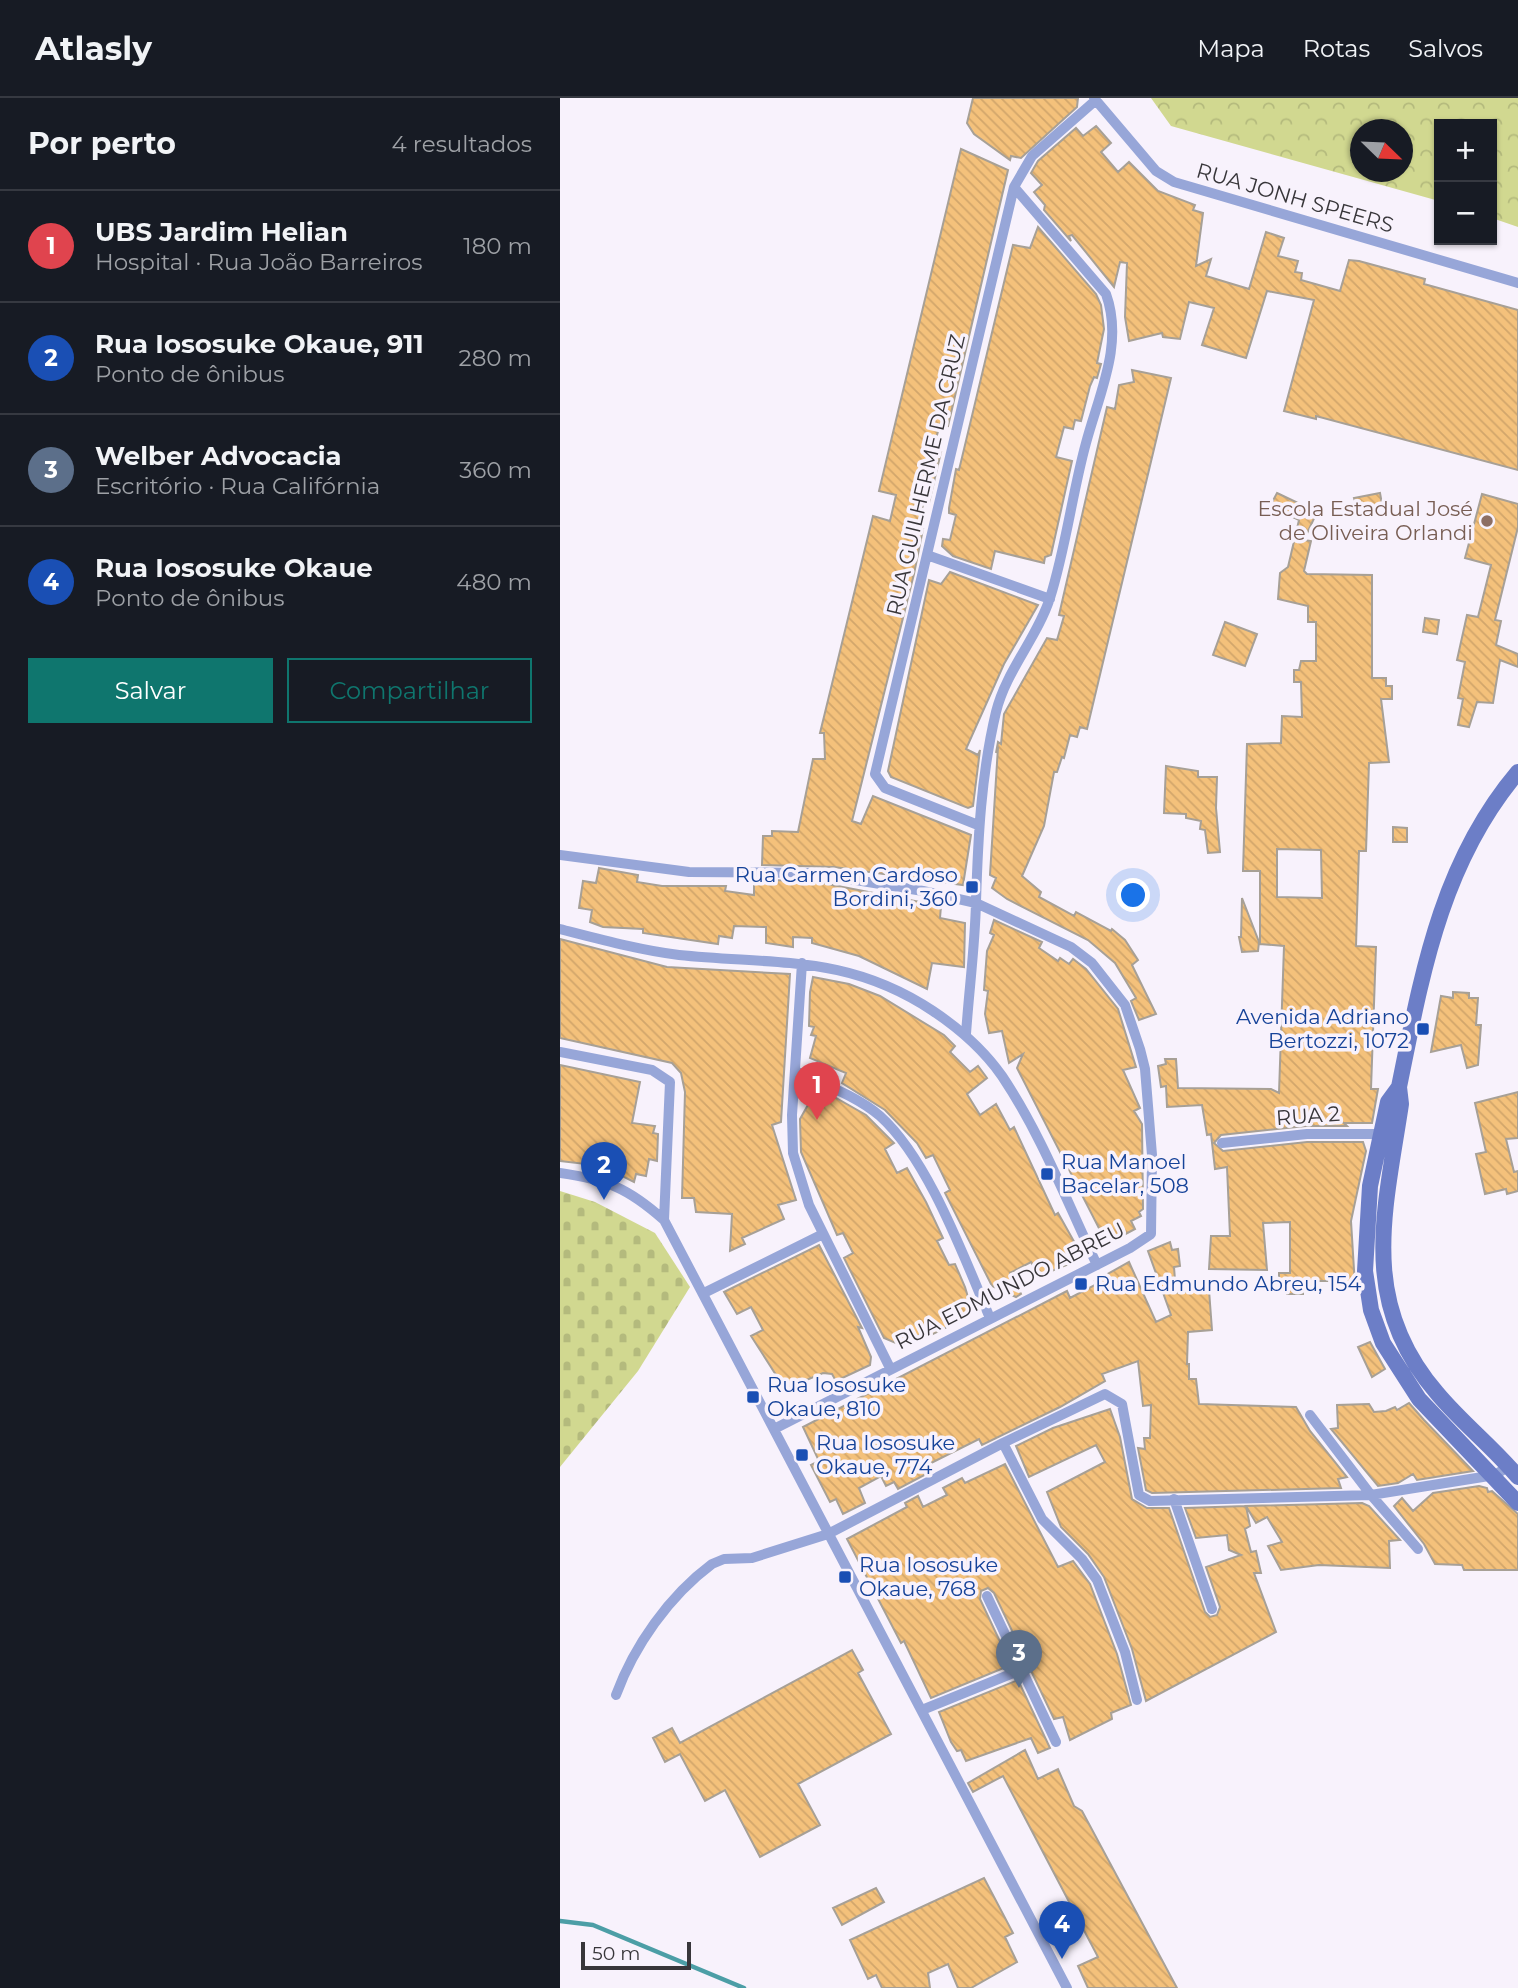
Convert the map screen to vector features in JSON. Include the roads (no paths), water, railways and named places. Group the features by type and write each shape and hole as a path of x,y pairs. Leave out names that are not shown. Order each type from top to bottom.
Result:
{"main road":[{"path":"1518,772 1478,827 1444,897 1426,956 1399,1087 1401,1104 1381,1248 1388,1304 1418,1368 1437,1394 1507,1473 1518,1503"},
{"path":"1399,1087 1388,1102 1379,1133 1366,1229 1365,1271 1371,1310 1383,1343 1419,1399 1507,1473"}],"street":[{"name":"RUA GUILHERME DA CRUZ","path":"978,825 885,788 875,774 1014,187 1032,156 1095,99"},
{"name":"RUA JONH SPEERS","path":"1095,99 1156,171 1174,182 1518,283"},
{"path":"966,1034 976,903 978,825 996,708 1050,599 1086,443 1115,339 1114,317 1106,295 1014,187"},
{"path":"927,555 1050,599"},
{"path":"560,855 689,872 813,873 976,903"},
{"name":"RUA EDMUNDO ABREU","path":"775,1428 1097,1265 1151,1234 1152,1155 1145,1069 1125,1005 1092,963 1071,947 976,903"},
{"path":"560,929 676,954 802,963 839,969 876,980 911,996 966,1034 1000,1074 1025,1113 1097,1265"},
{"path":"802,963 792,1115 793,1153 809,1205 890,1368"},
{"path":"560,1052 652,1070 670,1082 664,1220"},
{"path":"795,1071 866,1106 891,1128 928,1184 990,1318"},
{"name":"RUA 2","path":"1222,1143 1307,1134 1397,1135"},
{"path":"560,1172 601,1178 617,1185 638,1197 664,1220 1067,1988"},
{"path":"704,1293 823,1234"},
{"path":"616,1695 625,1670 654,1623 706,1568 724,1559 752,1558 828,1534 1003,1443 1105,1394 1122,1405 1139,1495 1150,1501 1320,1499 1371,1495 1507,1473"},
{"path":"1310,1415 1371,1495 1418,1549"},
{"path":"1003,1443 1042,1519 1082,1559 1097,1580 1125,1652 1137,1700"},
{"path":"1174,1499 1212,1609"},
{"path":"987,1596 1056,1742"},
{"path":"922,1710 1021,1670"}],"waterway":[{"path":"560,1921 593,1925 744,1988"}],"place":[{"name":"Escola Estadual José de Oliveira Orlandi","path":"1487,521"},
{"name":"Rua Carmen Cardoso Bordini, 360","path":"972,887"},
{"name":"Avenida Adriano Bertozzi, 1072","path":"1423,1029"},
{"name":"UBS Jardim Helian","path":"817,1120"},
{"name":"Rua Manoel Bacelar, 508","path":"1047,1174"},
{"name":"Rua Iososuke Okaue, 911","path":"604,1200"},
{"name":"Rua Edmundo Abreu, 154","path":"1081,1284"},
{"name":"Rua Iososuke Okaue, 810","path":"753,1397"},
{"name":"Rua Iososuke Okaue, 774","path":"802,1455"},
{"name":"Rua Iososuke Okaue, 768","path":"845,1577"},
{"name":"Welber Advocacia","path":"1019,1688"},
{"name":"Rua Iososuke Okaue","path":"1062,1959"}]}
